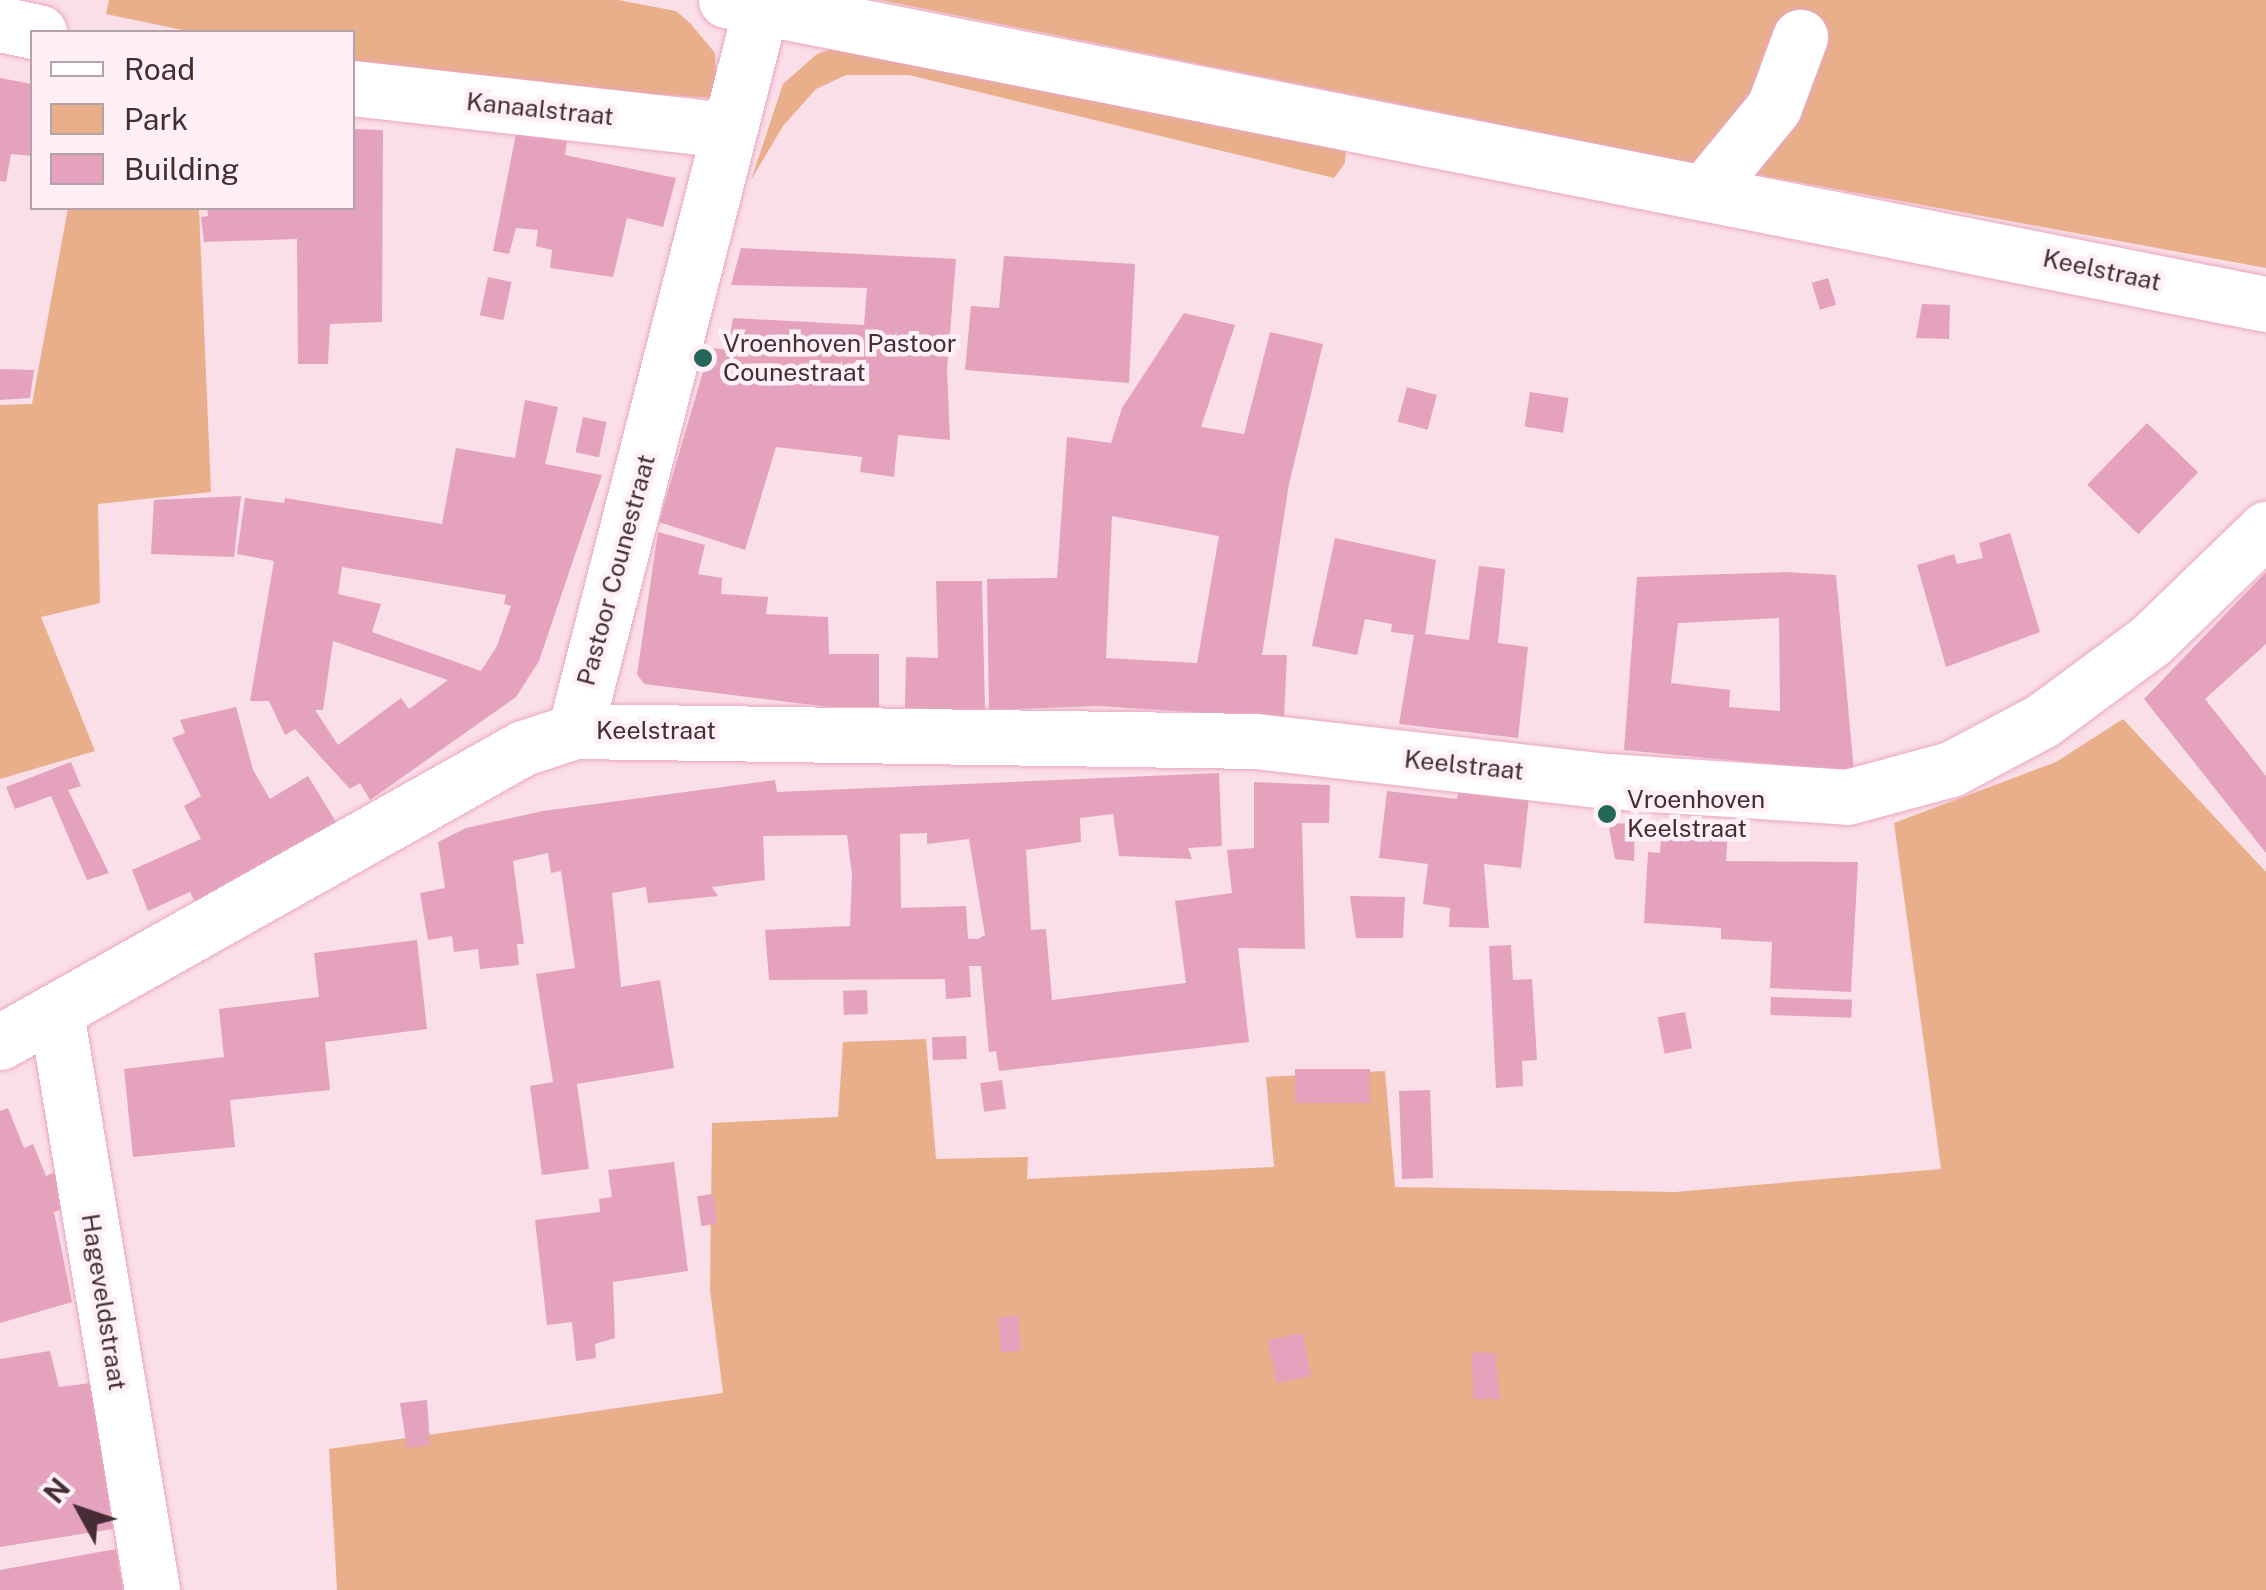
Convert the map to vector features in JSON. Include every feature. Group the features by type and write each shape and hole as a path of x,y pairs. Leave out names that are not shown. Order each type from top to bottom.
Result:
{"street":[{"name":"Pastoor Counestraat","path":"575,731 699,268 728,130 744,4"},
{"name":"Keelstraat","path":"744,4 1707,189 2266,304"},
{"path":"0,24 30,30"},
{"path":"1707,189 1774,108 1800,36"},
{"name":"Kanaalstraat","path":"355,88 728,130"},
{"name":"Keelstraat","path":"575,731 1255,741 1608,781 1848,798 1950,770 2044,720 2151,640 2266,530"},
{"path":"0,1042 523,748 575,731"},
{"name":"Hageveldstraat","path":"56,1013 152,1590"}],"green space":[{"path":"109,0 618,0 676,11 690,23 715,53 717,88 714,98 411,80 355,67 355,30 182,30 106,14"},
{"path":"880,0 2266,0 2266,268 1677,160"},
{"path":"837,47 1346,148 1345,163 1334,178 909,75 846,75 816,89 783,126 751,180 783,84 817,54"},
{"path":"68,210 199,210 211,492 98,504 100,603 41,617 95,751 0,779 0,405 32,404"},
{"path":"2123,719 2266,872 2266,1590 337,1590 329,1449 723,1393 710,1290 712,1123 838,1117 843,1042 926,1039 936,1159 1028,1157 1027,1179 1274,1167 1266,1077 1385,1071 1395,1187 1675,1192 1941,1169 1894,823 2056,762"}],"building":[{"path":"0,78 30,84 30,156 11,154 6,182 0,181"},
{"path":"355,129 383,130 382,322 330,324 328,364 298,364 297,239 204,242 201,217 208,216 207,210 355,210"},
{"path":"516,134 567,141 565,155 676,178 663,227 627,218 613,277 550,268 552,250 536,246 538,230 516,228 509,254 493,251"},
{"path":"741,248 956,259 947,369 950,440 898,435 894,477 860,472 862,457 776,447 745,550 659,522 707,358 713,348 728,350 733,318 864,325 867,288 731,285"},
{"path":"1004,256 1135,264 1129,383 965,370 971,306 999,308"},
{"path":"488,277 511,282 503,320 480,315"},
{"path":"1828,278 1836,305 1820,310 1812,283"},
{"path":"1922,304 1950,305 1949,339 1916,338"},
{"path":"1184,313 1235,325 1201,427 1244,434 1270,332 1323,344 1289,484 1262,655 1287,655 1284,718 1098,706 989,710 987,579 1057,578 1067,437 1111,443 1122,408","holes":["1112,516 1219,536 1197,663 1106,658"]},
{"path":"0,369 34,370 30,398 0,400"},
{"path":"1407,387 1437,395 1428,430 1398,422"},
{"path":"1530,392 1569,398 1563,433 1525,427"},
{"path":"525,400 558,407 545,464 602,475 539,661 516,697 370,800 360,783 350,789 295,729 285,735 269,701 250,701 274,561 237,554 245,498 284,503 285,498 442,524 456,448 515,458","holes":["342,567 506,595 504,604 511,606 497,646 481,671 372,632 381,604 338,594","333,641 448,680 409,709 401,698 338,745 315,710 323,710"]},
{"path":"583,417 606,422 599,457 576,452"},
{"path":"2147,423 2198,472 2138,534 2087,485"},
{"path":"241,496 234,557 151,554 154,500"},
{"path":"658,532 705,545 698,574 722,578 721,594 768,597 766,614 828,617 829,654 879,654 879,707 829,707 644,684 637,674"},
{"path":"2010,533 2040,632 1946,667 1917,565 1954,554 1957,564 1983,558 1979,543"},
{"path":"1335,538 1436,560 1425,634 1469,640 1479,566 1505,569 1498,643 1528,647 1518,738 1399,724 1414,635 1391,632 1392,624 1365,619 1357,655 1312,646"},
{"path":"1785,572 1836,575 1854,772 1624,750 1637,577","holes":["1779,618 1780,711 1729,707 1730,690 1671,683 1678,623"]},
{"path":"2266,572 2266,644 2205,699 2266,776 2266,853 2144,699"},
{"path":"936,581 982,581 985,711 905,708 906,657 938,658"},
{"path":"236,707 253,770 270,799 308,776 336,822 195,902 190,892 148,911 132,870 201,839 184,806 201,796 172,738 185,733 180,720"},
{"path":"71,762 81,786 68,790 109,873 87,880 51,796 15,809 6,787"},
{"path":"1219,773 1222,846 1188,848 1192,859 1119,856 1113,814 1080,818 1081,842 1026,850 1031,930 1046,929 1052,1000 1186,983 1175,901 1232,893 1227,850 1254,848 1254,782 1330,785 1329,823 1302,823 1305,949 1238,948 1249,1042 999,1071 996,1051 989,1052 981,966 969,966 971,997 946,999 945,979 769,980 765,930 850,926 852,875 847,835 763,836 765,880 712,887 718,896 648,903 646,887 612,893 621,987 660,980 674,1068 577,1084 589,1169 542,1175 530,1086 553,1082 536,974 575,968 561,871 551,873 548,853 513,861 524,944 517,944 519,965 480,969 478,949 454,952 452,936 428,940 420,893 445,888 438,842 466,828 543,811 775,780 777,792","holes":["927,833 927,844 969,839 985,935 968,939 966,906 901,908 900,834"]},
{"path":"1459,789 1529,798 1521,868 1484,864 1489,928 1449,927 1450,908 1423,904 1428,864 1379,858 1387,791 1457,799"},
{"path":"1608,823 1635,824 1634,861 1615,859"},
{"path":"1662,824 1728,827 1726,861 1858,862 1851,992 1770,988 1772,942 1721,939 1721,928 1644,923 1648,852 1660,853"},
{"path":"1350,896 1405,897 1403,938 1356,938"},
{"path":"417,940 427,1029 325,1042 330,1090 230,1100 235,1147 133,1157 124,1069 224,1057 219,1009 319,997 314,953"},
{"path":"1511,945 1513,980 1532,979 1537,1060 1522,1061 1523,1086 1496,1088 1489,946"},
{"path":"867,990 868,1014 844,1015 843,991"},
{"path":"1771,997 1852,1000 1851,1018 1770,1015"},
{"path":"1685,1012 1692,1048 1665,1054 1658,1017"},
{"path":"966,1036 967,1059 933,1060 932,1037"},
{"path":"1295,1069 1370,1069 1370,1103 1295,1103"},
{"path":"1002,1080 1006,1109 984,1112 980,1083"},
{"path":"1430,1090 1433,1178 1402,1179 1399,1091"},
{"path":"8,1108 24,1148 33,1144 46,1176 65,1168 73,1205 54,1212 72,1302 0,1323 0,1111"},
{"path":"674,1162 688,1271 613,1282 615,1338 595,1344 596,1358 576,1361 572,1322 547,1325 535,1220 600,1212 599,1199 612,1197 608,1170"},
{"path":"713,1194 717,1224 701,1226 697,1196"},
{"path":"1018,1316 1021,1351 1001,1353 998,1318"},
{"path":"1302,1333 1311,1376 1277,1383 1268,1340"},
{"path":"50,1351 59,1387 91,1383 113,1529 0,1547 0,1359"},
{"path":"1472,1352 1495,1353 1500,1399 1473,1399"},
{"path":"427,1400 430,1445 407,1448 400,1403"},
{"path":"116,1549 123,1590 0,1590 0,1570"}],"place":[{"name":"Vroenhoven Pastoor Counestraat","path":"703,358"},
{"name":"Vroenhoven Keelstraat","path":"1607,814"}]}
